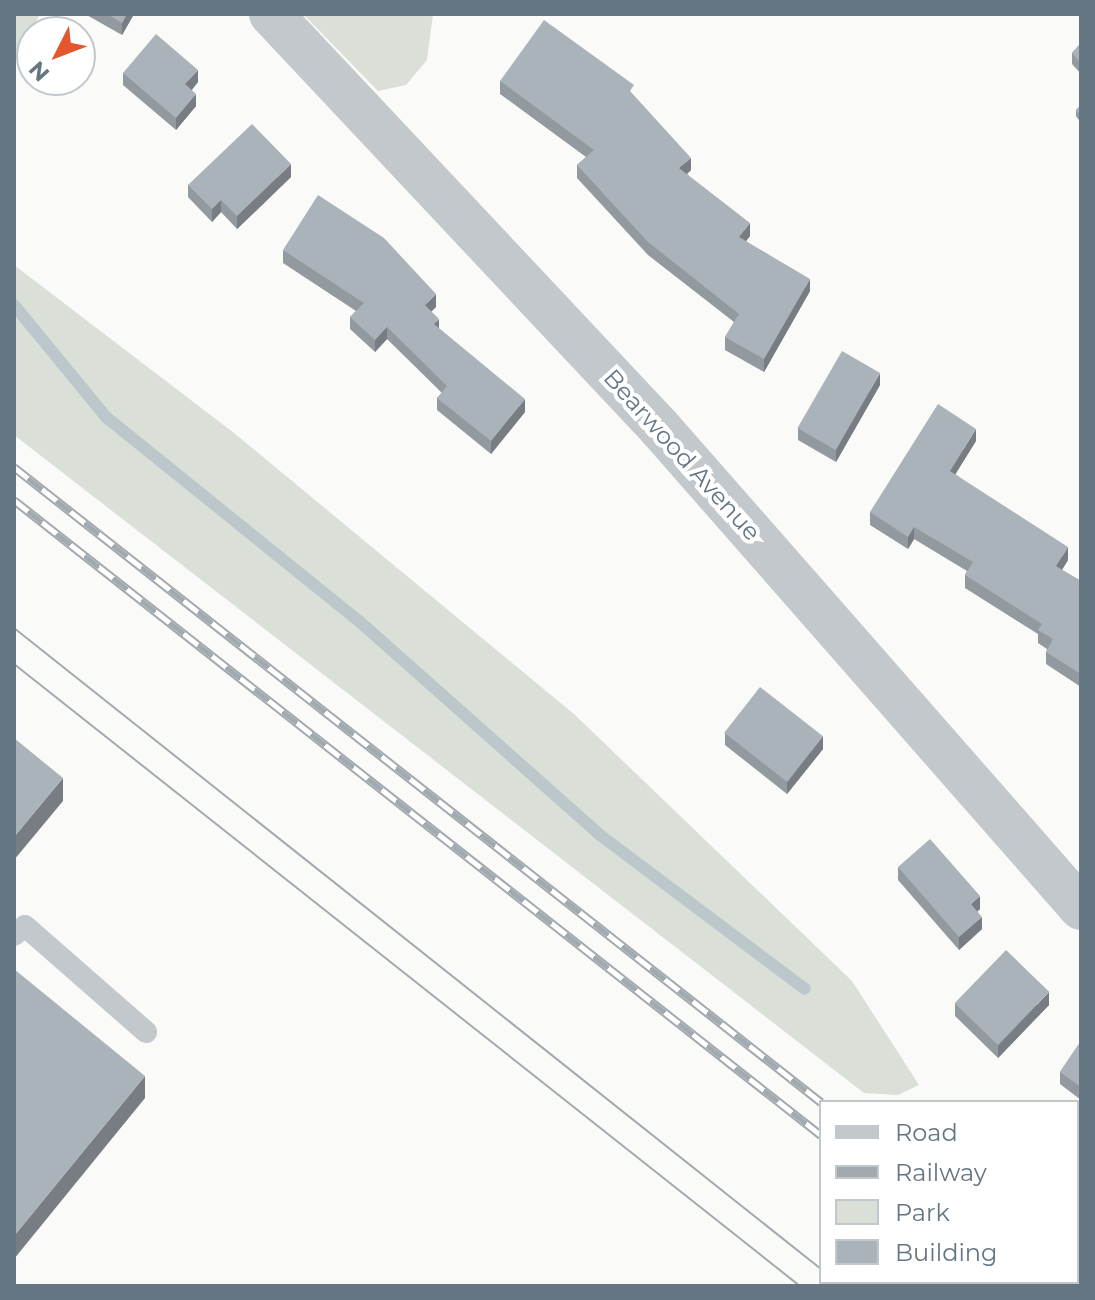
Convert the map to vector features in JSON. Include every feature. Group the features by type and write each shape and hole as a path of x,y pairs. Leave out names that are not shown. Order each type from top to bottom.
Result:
{"street":[{"name":"Bearwood Avenue","path":"271,14 659,427 1081,908"}],"lane":[{"path":"14,935 25,926 146,1032"}],"green space":[{"path":"14,14 40,14 16,16 14,62"},
{"path":"303,14 433,14 427,60 406,85 378,91"},
{"path":"14,265 234,433 575,715 852,981 919,1085 898,1095 864,1093 14,435"}],"building":[{"path":"107,14 127,14 122,23"},
{"path":"544,20 634,85 630,91 691,158 679,168 750,223 739,237 810,279 764,359 725,337 739,314 648,242 577,165 594,150 500,81"},
{"path":"156,34 198,70 185,84 196,94 176,118 123,73"},
{"path":"1081,43 1081,63 1072,53"},
{"path":"252,124 291,164 237,216 221,200 212,209 188,185"},
{"path":"318,195 384,238 436,294 425,305 439,319 434,324 525,399 491,441 437,398 447,386 387,327 375,340 350,317 364,303 283,250"},
{"path":"842,351 880,373 836,450 798,428"},
{"path":"938,404 976,429 950,471 1068,547 1056,566 1081,581 1081,674 1046,652 1053,639 1038,630 1042,624 965,575 973,562 914,527 908,537 870,512"},
{"path":"760,687 823,736 787,782 724,733"},
{"path":"14,738 63,778 14,837"},
{"path":"930,839 980,896 971,904 982,917 959,937 898,867"},
{"path":"1006,950 1049,992 998,1045 955,1003"},
{"path":"14,969 145,1076 14,1236"},
{"path":"1081,1041 1081,1087 1060,1072"}],"waterway":[{"path":"14,305 106,417 359,621 600,835 805,989"}],"tram line":[{"path":"14,628 819,1267"},
{"path":"14,664 800,1286"}],"railway":[{"path":"14,467 819,1100"},
{"path":"14,500 819,1133"}]}
